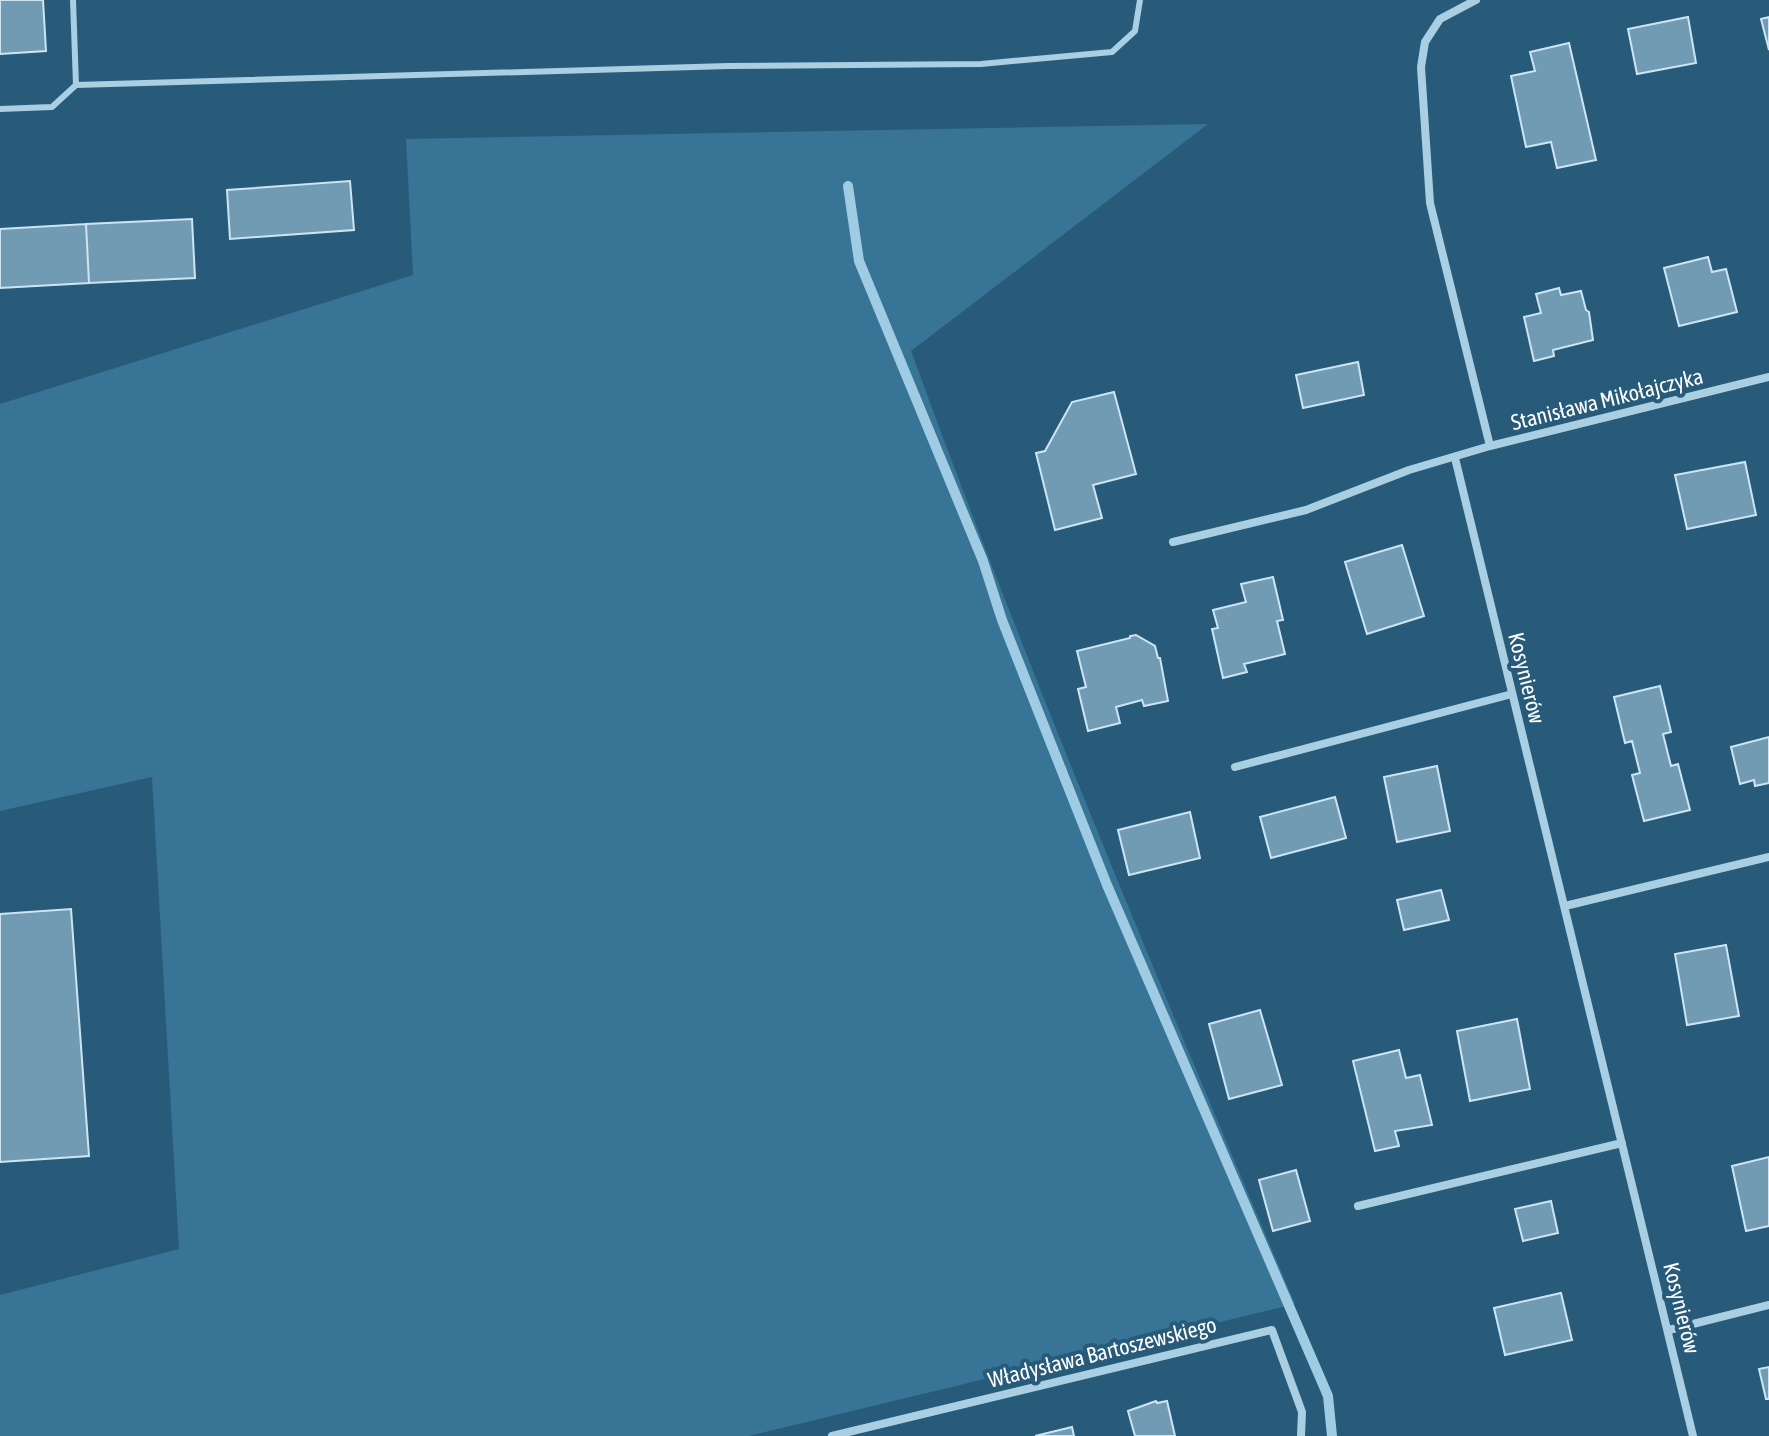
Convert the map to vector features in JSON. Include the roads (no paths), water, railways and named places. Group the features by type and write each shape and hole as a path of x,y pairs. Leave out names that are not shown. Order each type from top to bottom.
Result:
{"street":[{"path":"1476,0 1440,19 1425,42 1421,67 1430,203 1490,446"},
{"name":"Stanisława Mikołajczyka","path":"1173,542 1306,510 1409,470 1490,446 1769,377"},
{"name":"Kosynierów","path":"1455,458 1693,1436"},
{"path":"1235,767 1512,694"},
{"path":"1565,906 1769,857"},
{"path":"1358,1206 1622,1143"},
{"path":"1669,1330 1769,1305"},
{"name":"Władysława Bartoszewskiego","path":"832,1436 1272,1330 1302,1412 1301,1436"}],"lane":[{"path":"73,0 76,85"},
{"path":"0,109 52,107 76,85 728,66 981,64 1112,52 1135,31 1140,0"}],"waterway":[{"path":"848,186 859,261 983,561 1002,620 1107,885 1328,1396 1332,1436"}]}
